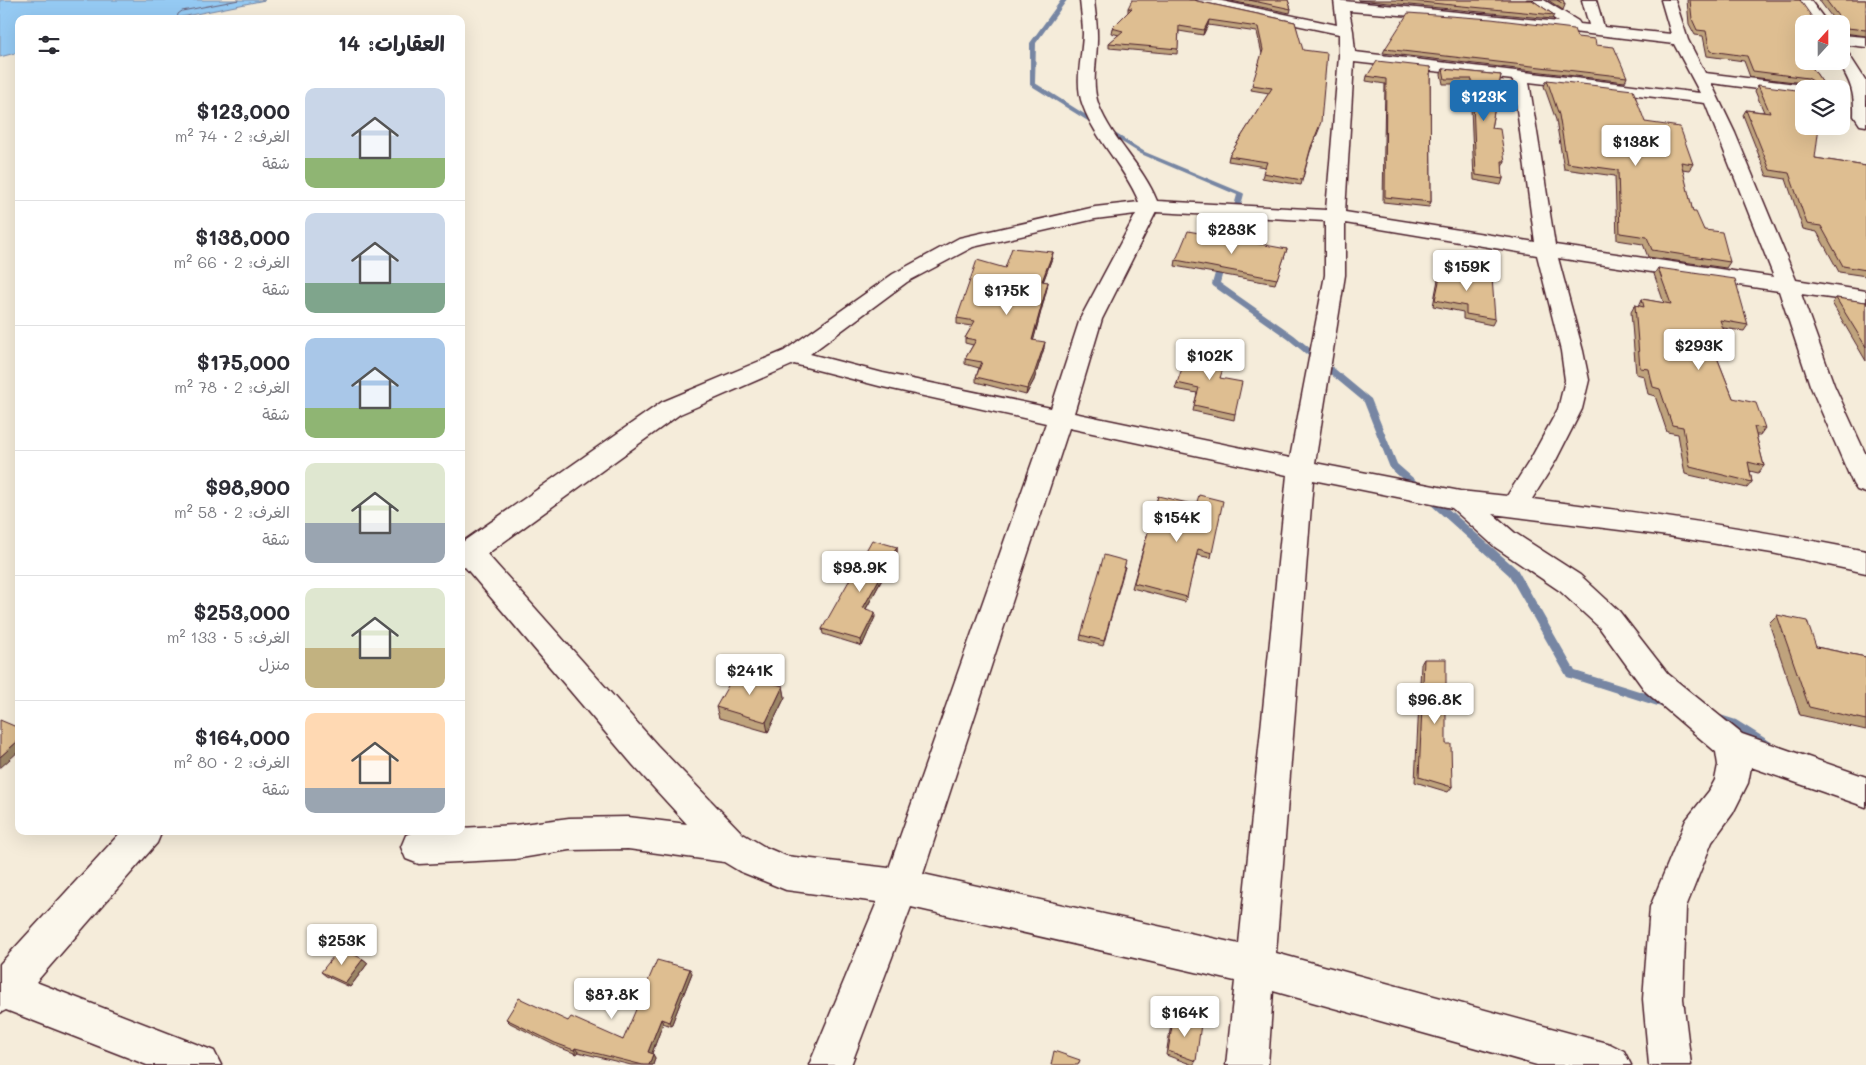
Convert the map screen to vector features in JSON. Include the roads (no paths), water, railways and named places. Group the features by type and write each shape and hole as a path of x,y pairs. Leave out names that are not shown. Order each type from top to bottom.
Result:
{"street":[{"path":"830,1065 900,887 1061,416 1091,320 1150,206 1140,182 1108,137 1091,106 1086,84 1090,34 1087,0"},
{"path":"1197,0 1346,31"},
{"path":"1534,0 1582,29"},
{"path":"1589,0 1598,30"},
{"path":"1668,0 1680,40 1711,99 1788,286 1822,385 1866,484"},
{"path":"1803,0 1814,15"},
{"path":"1246,1065 1301,469 1335,275 1336,216 1347,56 1346,31 1341,3 1680,40"},
{"path":"1850,40 1866,42"},
{"path":"1347,56 1711,99"},
{"path":"1850,68 1859,83 1862,116 1866,121"},
{"path":"1515,506 1542,462 1570,409 1577,380 1572,351 1546,250 1520,76"},
{"path":"1700,77 1795,89"},
{"path":"1610,1065 1256,966 900,887 786,873 752,859 730,846 645,755 577,675 465,555 671,408 792,356 900,278 966,242 1095,213 1150,206 1336,216 1546,250 1866,297"},
{"path":"792,356 883,380 1061,416 1301,469 1460,500 1696,531 1772,543 1866,562"},
{"path":"1460,500 1505,540 1577,590 1609,619 1657,683 1730,744 1866,792"},
{"path":"1670,1065 1663,999 1668,907 1698,832 1721,802 1731,783 1735,765 1730,744"},
{"path":"419,847 514,842 569,834 628,833 730,846"},
{"path":"141,835 1,990 200,1065"}],"water":[{"path":"0,0 265,0 191,15 15,15 15,53 0,57"}],"waterway":[{"path":"1064,0 1033,43 1032,84 1143,153 1241,194 1216,284 1291,337 1368,401 1393,466 1513,572 1571,674 1667,704"},
{"path":"1714,718 1732,724 1767,746"}]}
